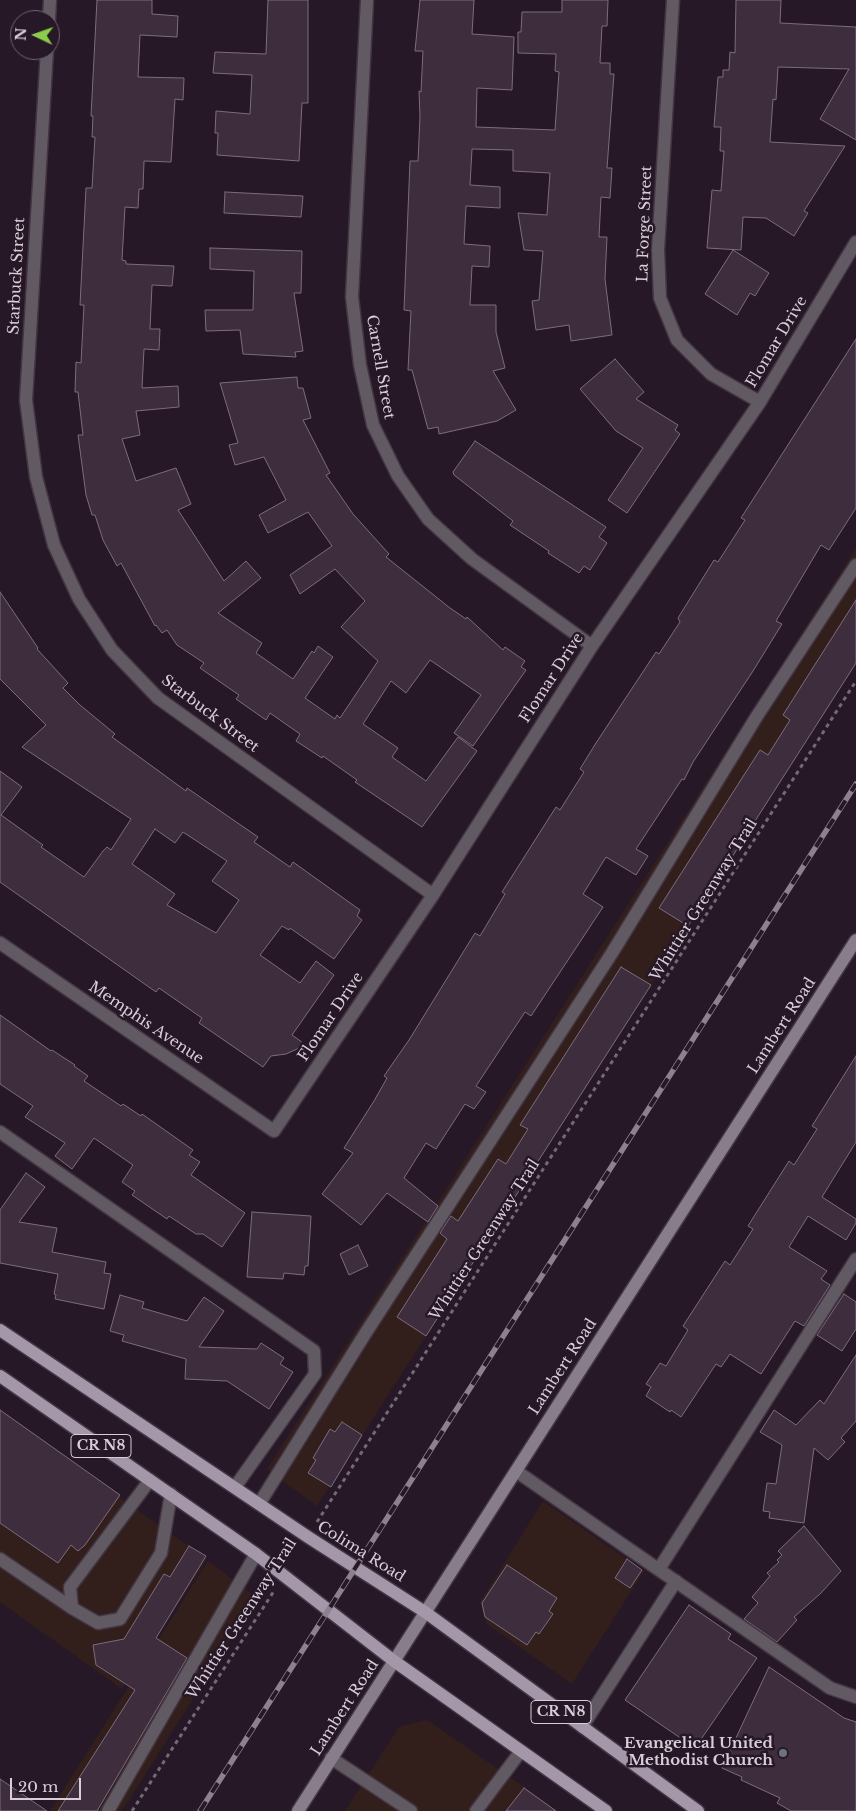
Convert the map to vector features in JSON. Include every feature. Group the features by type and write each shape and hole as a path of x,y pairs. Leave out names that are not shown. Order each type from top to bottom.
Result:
{"main road":[{"name":"Lambert Road","path":"298,1811 856,940"},
{"name":"Colima Road","path":"0,1330 308,1537 425,1612 698,1811"},
{"name":"CR N8","path":"0,1376 256,1554 394,1661 606,1811"}],"street":[{"name":"Carnell Street","path":"367,0 352,297 360,364 373,425 398,476 428,519 472,559 592,646"},
{"name":"La Forge Street","path":"673,0 658,250 660,298 677,340 711,374 760,402"},
{"name":"Starbuck Street","path":"46,60 26,400 36,477 54,545 79,599 112,650 158,698 433,895"},
{"name":"Flomar Drive","path":"274,1131 433,895 592,646 760,402 856,242"},
{"path":"259,1504 365,1334 612,953 757,716 856,565"},
{"name":"Memphis Avenue","path":"0,943 274,1131"},
{"path":"0,1132 314,1350 315,1374 235,1487"},
{"path":"659,1569 856,1260"},
{"path":"516,1471 830,1688 856,1697"},
{"path":"72,1608 70,1587 150,1480"},
{"path":"0,1560 98,1623 120,1619 161,1553 171,1494"},
{"path":"108,1811 256,1554"},
{"path":"582,1727 676,1581"},
{"path":"476,1811 522,1751"},
{"path":"332,1758 411,1811"}],"path":[{"name":"Whittier Greenway Trail","path":"308,1537 856,682"},
{"name":"Whittier Greenway Trail","path":"132,1811 284,1575"}],"shaded area":[{"path":"856,548 856,664 317,1506 267,1469"},
{"path":"0,1409 123,1500 207,1559 122,1689 0,1602"},
{"path":"543,1501 644,1571 572,1684 487,1624 480,1602"},
{"path":"208,1561 257,1598 122,1811 50,1811"},
{"path":"427,1720 559,1811 345,1811 399,1727"}],"building":[{"path":"97,0 152,0 152,14 178,16 177,37 140,35 138,77 184,78 183,100 175,99 171,162 144,161 143,189 139,189 138,208 125,207 122,260 126,261 126,264 174,266 172,286 152,285 150,329 160,329 159,350 144,349 142,388 178,386 179,407 136,411 140,435 122,439 136,481 176,468 191,504 178,510 224,581 246,561 261,578 218,613 262,643 256,653 293,679 312,651 314,653 318,646 333,657 305,698 335,719 337,715 340,718 378,661 341,627 365,601 335,569 300,594 290,575 332,546 308,512 268,533 259,515 286,500 264,457 235,465 229,445 238,443 220,383 297,377 298,388 303,388 311,418 303,420 330,473 326,475 353,514 389,554 386,557 450,608 466,619 467,617 503,650 505,647 525,661 521,667 526,670 473,746 454,733 481,695 430,660 406,693 391,681 363,724 398,748 392,757 426,781 458,737 477,751 422,827 355,782 357,780 323,756 322,758 296,741 300,734 270,713 266,720 236,699 239,695 200,668 204,663 177,645 167,630 162,633 155,626 121,563 117,566 103,540 95,515 92,515 86,495 78,435 83,435 78,392 75,392 76,362 81,363 84,305 80,305 86,188 92,188 95,137 92,137 93,116 91,116"},
{"path":"268,0 308,0 308,103 302,103 299,161 217,155 216,111 250,114 252,75 213,73 215,52 266,54"},
{"path":"420,0 474,0 472,34 514,37 512,90 477,88 476,127 555,130 559,72 555,71 556,54 518,53 518,32 521,32 522,12 562,12 562,0 608,0 607,26 602,26 600,63 610,63 610,74 614,74 607,168 612,168 610,198 601,197 599,237 607,237 605,279 612,335 571,341 569,325 536,330 532,301 539,300 543,251 524,250 518,213 547,215 550,173 513,171 513,150 472,149 470,185 500,187 500,208 466,206 464,244 490,246 489,267 472,266 470,305 496,305 496,332 505,368 493,371 516,410 497,421 439,434 438,427 428,429 412,370 408,370 411,311 404,310 410,161 418,161 419,91 421,92 423,51 415,51"},
{"path":"736,0 781,0 780,23 856,27 856,140 820,119 849,69 778,67 776,100 773,99 770,142 845,146 804,211 808,213 794,236 766,218 743,217 741,250 707,248 712,190 721,191 724,151 720,151 721,127 714,127 718,77 723,77 723,70 729,70 730,52 735,53"},
{"path":"225,192 303,196 301,217 224,213"},
{"path":"210,248 302,251 301,293 294,293 303,351 295,352 296,357 243,354 240,330 206,331 205,310 253,310 254,271 210,269"},
{"path":"733,250 769,273 755,296 750,293 737,315 705,294"},
{"path":"856,339 856,508 829,550 821,545 776,621 782,624 693,762 684,780 682,779 636,849 648,856 636,875 606,857 583,894 603,907 531,1016 525,1012 476,1086 486,1092 474,1109 465,1104 436,1149 426,1143 404,1178 438,1206 428,1222 387,1193 361,1225 322,1194 353,1153 344,1148 387,1078 384,1076 409,1040 475,933 480,936 505,894 502,892 556,807 560,810 584,772 580,769 596,743 656,652 659,654 680,622 678,618 714,560 718,562 745,520 741,518"},
{"path":"615,359 644,392 636,399 678,425 675,430 680,434 627,513 608,500 643,448 616,431 580,389"},
{"path":"475,441 606,527 599,537 607,543 590,570 584,566 579,573 548,553 549,551 510,525 513,521 454,475 453,472"},
{"path":"0,592 37,649 68,683 63,688 115,734 112,737 186,791 187,788 258,837 254,842 290,867 293,862 360,910 357,916 362,920 334,959 290,928 289,930 282,926 260,955 300,983 316,961 334,975 292,1035 306,1045 286,1054 271,1056 263,1067 199,1023 202,1018 159,988 156,992 0,882 0,771 22,787 1,815 43,845 41,847 84,877 107,847 111,850 131,819 22,747 46,725 0,679","holes":["155,829 175,843 183,832 227,861 212,881 239,900 216,933 167,905 175,894 132,864"]},
{"path":"856,600 856,663 688,926 659,908 760,750 768,755 790,720 783,715"},
{"path":"621,967 651,985 426,1336 397,1317 447,1239 440,1233 451,1216 458,1221 498,1159 506,1164 528,1129 520,1125"},
{"path":"0,1015 51,1051 75,1065 88,1076 84,1081 121,1106 123,1104 141,1116 142,1114 193,1150 189,1155 200,1162 191,1175 245,1213 222,1247 203,1234 196,1234 169,1216 167,1219 132,1195 135,1191 122,1182 133,1165 94,1138 72,1169 55,1156 65,1143 25,1117 33,1106 0,1084"},
{"path":"856,1056 856,1142 822,1197 856,1219 856,1223 846,1240 808,1216 789,1247 827,1271 821,1279 830,1285 804,1326 795,1321 761,1374 730,1354 721,1367 716,1364 681,1417 671,1410 670,1412 646,1396 651,1387 646,1384 660,1363 666,1366 688,1330 683,1326 725,1261 730,1265 753,1229 748,1226 789,1161 794,1165 817,1129 812,1126"},
{"path":"26,1173 45,1187 19,1222 57,1228 52,1252 106,1262 104,1273 111,1274 104,1309 55,1299 56,1295 54,1294 58,1274 0,1263 0,1210"},
{"path":"252,1212 311,1216 308,1266 305,1266 304,1275 284,1273 283,1279 247,1277"},
{"path":"358,1245 368,1266 349,1275 340,1254"},
{"path":"844,1294 856,1302 856,1329 842,1351 817,1335"},
{"path":"120,1295 144,1302 142,1308 187,1321 204,1297 224,1311 199,1347 257,1349 261,1343 284,1358 280,1364 293,1372 269,1409 227,1381 185,1379 186,1359 122,1341 124,1335 110,1331"},
{"path":"856,1355 856,1421 841,1438 845,1442 828,1460 814,1448 804,1523 769,1518 770,1512 763,1511 767,1483 776,1484 782,1445 760,1432 774,1410 796,1425 820,1400 824,1404"},
{"path":"0,1410 120,1495 85,1545 78,1551 71,1545 58,1563 0,1523"},
{"path":"342,1422 362,1435 331,1487 308,1473 316,1460 313,1458 330,1429 335,1432"},
{"path":"804,1526 841,1571 821,1593 794,1617 797,1620 777,1642 744,1619 758,1603 752,1597 770,1576 767,1573 779,1562 777,1560 782,1555 778,1551"},
{"path":"189,1546 206,1556 156,1638 187,1658 97,1811 58,1811 135,1690 96,1665 93,1645 124,1639 164,1574 170,1577"},
{"path":"627,1559 642,1570 630,1588 615,1578"},
{"path":"507,1565 557,1598 549,1611 553,1614 539,1634 536,1632 527,1645 485,1617 482,1603"},
{"path":"689,1605 731,1634 728,1639 757,1658 695,1748 625,1700"},
{"path":"769,1667 844,1718 856,1722 856,1811 791,1811 777,1803 780,1798 741,1780 742,1777 722,1768"},
{"path":"0,1779 47,1811 0,1811"},
{"path":"524,1788 556,1811 506,1811"}],"railway":[{"path":"200,1811 856,784"}],"place":[{"name":"Evangelical United Methodist Church","path":"783,1753"}]}
